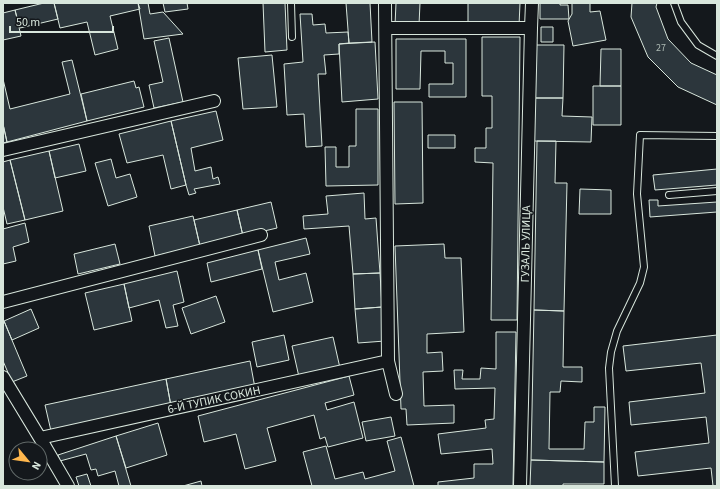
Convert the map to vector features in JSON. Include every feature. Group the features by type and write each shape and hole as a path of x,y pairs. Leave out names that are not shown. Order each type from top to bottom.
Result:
{"street":[{"path":"385,3 388,361 396,394"},
{"name":"ГУЗАЛЬ УЛИЦА","path":"520,486 532,3"},
{"path":"386,28 531,28"},
{"path":"3,150 214,101"},
{"path":"3,302 261,235"},
{"name":"6-Й ТУПИК СОКИН","path":"40,438 388,361"},
{"path":"3,377 68,486"}],"lane":[{"path":"291,3 292,37"},
{"path":"674,3 681,22 698,45 717,56"},
{"path":"615,486 609,368 611,352 617,331 640,283 644,267 637,194 640,135 717,136"},
{"path":"669,195 717,191"}],"building":[{"path":"44,3 54,3 58,19 20,28 15,10"},
{"path":"54,3 138,3 140,9 110,16 118,49 95,55 87,22 60,28"},
{"path":"138,3 148,3 150,14 163,12 183,34 144,39"},
{"path":"163,3 187,3 188,9 165,12"},
{"path":"263,3 285,3 287,50 265,52"},
{"path":"346,3 370,3 372,42 349,43"},
{"path":"396,3 420,3 419,25 395,25"},
{"path":"468,3 520,3 519,26 468,25"},
{"path":"540,3 560,3 560,5 568,5 569,19 540,19"},
{"path":"572,3 590,3 590,12 600,11 606,40 573,46 568,21 572,14"},
{"path":"632,3 657,3 656,7 668,39 691,63 717,75 717,105 678,87 648,57 631,17"},
{"path":"15,10 21,36 3,40 3,13"},
{"path":"300,14 312,14 313,25 325,24 326,33 348,32 349,43 339,44 339,54 324,55 326,74 318,74 322,146 306,147 304,114 287,115 284,64 303,62"},
{"path":"541,27 553,27 553,42 541,42"},
{"path":"482,37 520,37 517,320 491,320 493,163 475,162 475,148 486,148 486,128 492,128 492,96 482,96"},
{"path":"169,38 183,102 154,108 149,85 163,82 154,41"},
{"path":"396,39 466,39 466,97 429,97 429,84 453,84 453,63 445,63 445,51 421,51 420,89 396,89"},
{"path":"375,42 378,99 342,102 339,44"},
{"path":"536,45 564,45 563,98 535,98"},
{"path":"601,49 621,49 621,86 600,86"},
{"path":"272,55 277,107 243,109 238,58"},
{"path":"72,60 87,121 7,142 3,124 3,79 10,109 70,94 62,62"},
{"path":"134,81 136,88 139,87 144,107 87,121 81,94"},
{"path":"593,86 621,86 621,125 593,125"},
{"path":"535,98 563,98 562,116 592,117 591,142 534,141"},
{"path":"394,102 422,102 423,203 395,204"},
{"path":"356,109 378,109 378,185 326,186 325,147 336,147 336,167 349,167 349,146 356,146"},
{"path":"216,111 223,140 191,148 195,171 211,167 213,179 218,177 220,184 194,189 196,193 189,195 171,121"},
{"path":"171,121 186,185 171,189 163,155 127,163 119,134"},
{"path":"3,124 7,142 3,143"},
{"path":"428,135 455,135 455,148 428,148"},
{"path":"537,141 556,141 555,183 567,183 564,311 534,310"},
{"path":"79,144 86,171 55,178 49,151"},
{"path":"49,151 63,211 25,220 10,160"},
{"path":"111,159 116,178 130,174 137,197 108,206 95,163"},
{"path":"10,160 25,220 7,224 3,207 3,162"},
{"path":"717,169 717,185 655,190 653,175"},
{"path":"580,189 611,190 611,214 579,214"},
{"path":"364,193 365,219 376,218 380,273 353,274 349,226 304,229 303,216 328,214 326,196"},
{"path":"649,200 658,200 658,206 717,202 717,212 650,217"},
{"path":"271,202 277,228 243,236 237,210"},
{"path":"237,210 243,236 200,246 194,220"},
{"path":"193,216 200,246 155,256 149,226"},
{"path":"25,223 29,242 13,247 16,261 3,264 3,229"},
{"path":"306,238 310,254 275,262 279,280 306,273 313,302 273,312 258,250"},
{"path":"115,244 120,264 78,274 74,254"},
{"path":"444,244 445,258 461,258 464,332 427,334 427,353 442,352 443,371 423,372 424,406 454,405 454,423 407,425 406,409 401,409 395,246"},
{"path":"258,250 262,269 211,282 207,263"},
{"path":"177,271 184,302 173,305 178,326 166,328 159,300 129,308 124,284"},
{"path":"380,273 382,307 355,309 353,274"},
{"path":"124,284 132,321 94,330 85,293"},
{"path":"216,296 225,322 191,334 182,308"},
{"path":"382,307 385,341 358,343 355,309"},
{"path":"31,309 39,328 12,340 4,321"},
{"path":"534,310 564,311 563,367 582,367 582,382 561,381 560,392 550,392 549,449 584,449 585,422 594,422 594,407 605,407 604,462 531,460"},
{"path":"4,321 27,376 12,382 3,361"},
{"path":"496,332 516,332 513,486 438,486 438,482 474,478 474,464 493,464 492,449 441,454 438,434 486,428 485,420 494,419 495,388 455,389 454,370 463,370 462,379 480,379 481,368 496,369"},
{"path":"284,335 289,360 257,367 252,342"},
{"path":"717,335 717,486 713,486 711,468 638,476 635,452 709,443 706,417 631,425 629,402 705,393 701,363 626,371 623,346"},
{"path":"333,337 340,368 299,377 292,346"},
{"path":"250,361 255,388 171,406 166,379"},
{"path":"349,376 354,395 325,403 327,410 354,402 363,438 328,447 325,437 320,439 314,415 267,428 276,461 245,469 236,434 204,442 198,416"},
{"path":"166,379 171,406 51,431 45,405"},
{"path":"391,417 395,436 366,441 362,422"},
{"path":"158,423 167,455 126,468 116,436"},
{"path":"116,436 131,486 119,486 115,471 98,476 96,469 91,470 86,454 60,461 58,455"},
{"path":"401,437 414,486 312,486 303,452 326,446 335,479 363,472 365,479 395,471 387,441"},
{"path":"531,460 604,462 604,484 530,486"},
{"path":"87,474 91,486 79,486 76,477"},
{"path":"201,481 202,486 183,486"}]}
